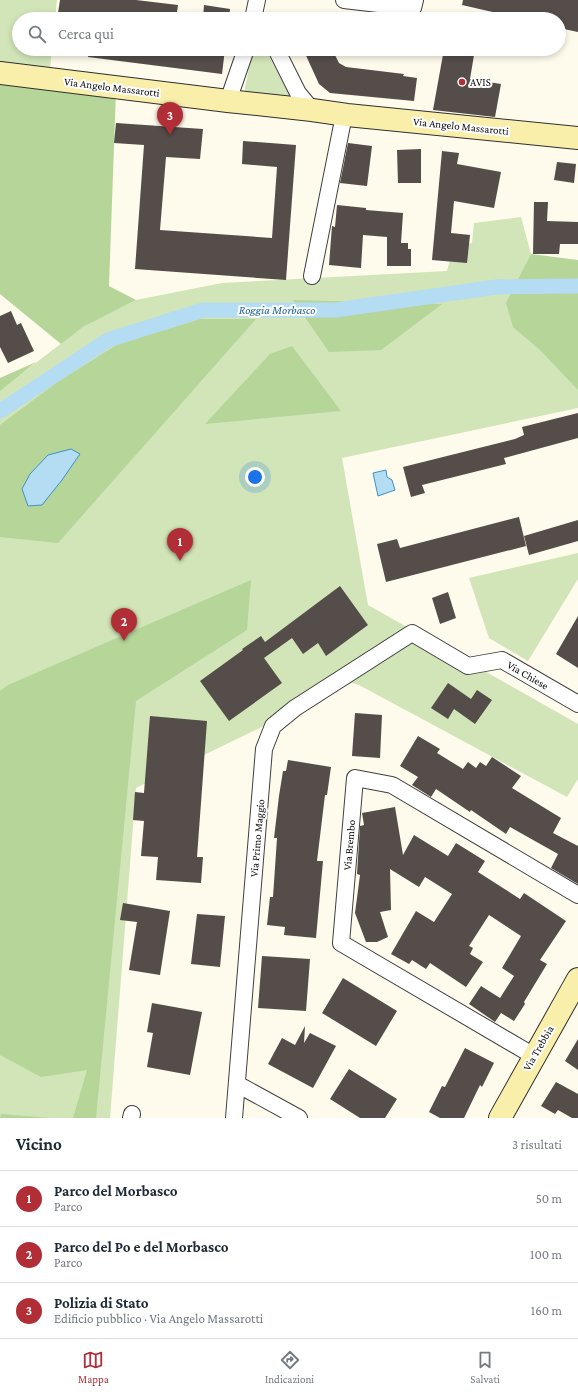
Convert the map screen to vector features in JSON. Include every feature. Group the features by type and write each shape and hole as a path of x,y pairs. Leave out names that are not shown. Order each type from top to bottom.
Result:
{"street":[{"path":"344,0 413,8 415,0"},
{"path":"255,12 257,2"},
{"path":"257,2 261,12"},
{"path":"228,102 244,56"},
{"path":"280,56 298,93 312,110"},
{"name":"Via Angelo Massarotti","path":"0,73 228,102 578,138"},
{"path":"312,276 344,115"},
{"name":"Via Chiese","path":"412,633 468,666 502,660 578,704"},
{"name":"Via Primo Maggio","path":"234,1118 264,749 273,726 295,708 412,633"},
{"name":"Via Brembo","path":"534,1056 341,943 355,778 392,785 578,895"},
{"name":"Via Trebbia","path":"500,1118 534,1056 576,987"},
{"path":"237,1084 299,1118"}],"green space":[{"path":"0,0 57,0 56,12 12,12 12,56 51,56 50,68 0,62"},
{"path":"252,56 269,56 290,96 290,100 245,94"},
{"path":"0,77 116,91 109,286 136,300 83,327 61,344 0,294"},
{"path":"521,217 531,254 522,274 578,264 578,408 342,458 368,605 578,724 578,779 567,797 359,685 352,683 136,788 110,1118 0,1118 0,386 25,371 83,327 136,300 222,283 447,271 454,245 472,243 474,223"},
{"path":"531,254 578,260 578,390 540,350 513,327 506,303"},
{"path":"293,300 442,304 381,350 329,352"},
{"path":"200,319 256,319 58,543 0,537 0,425 56,383 118,344"},
{"path":"292,346 341,411 205,424 270,354"},
{"path":"36,362 0,391 0,378"},
{"path":"578,553 578,579 528,661 489,638 469,578"},
{"path":"251,580 247,630 136,701 96,1118 73,1118 87,1070 41,1077 0,1055 0,691 8,685"},
{"path":"1,1114 50,1118 0,1118"}],"water":[{"path":"71,449 80,454 62,480 42,505 28,506 22,489 30,474 48,455"},
{"path":"386,470 387,477 392,480 395,490 378,496 373,473"}],"building":[{"path":"60,0 136,0 178,5 177,12 58,12"},
{"path":"463,0 578,0 578,32 566,29 566,12 492,12 462,5"},
{"path":"204,5 230,9 230,12 204,12"},
{"path":"88,56 224,56 222,74"},
{"path":"306,56 336,56 339,63 346,67 404,74 403,76 417,78 414,101 330,93 319,84"},
{"name":"AVIS","path":"443,56 474,56 470,79 501,84 495,117 433,110"},
{"path":"116,123 203,129 200,159 166,157 160,230 272,238 277,167 242,164 243,141 296,145 286,280 135,269 144,145 114,143"},
{"path":"348,143 372,146 367,186 340,183"},
{"path":"421,149 421,183 398,183 397,150"},
{"path":"442,151 459,153 457,164 501,172 494,208 454,201 451,233 470,235 467,263 432,260"},
{"path":"557,162 576,164 574,183 554,180"},
{"path":"534,202 548,202 547,221 578,222 578,244 560,244 559,254 533,254"},
{"path":"337,205 366,208 366,210 403,213 401,243 408,243 408,249 411,249 411,266 387,266 387,237 363,235 361,268 329,265 332,226 335,227"},
{"path":"11,311 17,325 21,323 34,351 8,363 0,347 0,316"},
{"path":"578,413 578,438 504,458 506,464 422,485 425,493 411,497 403,467 515,439 524,435 522,427"},
{"path":"519,517 526,546 386,582 377,544 397,539 400,548"},
{"path":"578,520 578,541 529,555 524,536"},
{"path":"340,586 368,625 326,656 318,643 303,654 292,638 264,658 282,683 229,721 200,681 261,636 265,642"},
{"path":"448,592 456,618 440,624 432,598"},
{"path":"578,616 578,668 556,654"},
{"path":"448,683 471,699 477,690 492,700 475,724 454,709 448,719 431,708"},
{"path":"355,713 382,715 380,758 352,756"},
{"path":"150,716 207,721 197,857 203,857 201,883 156,880 158,857 141,856 144,821 133,820 135,792 144,793"},
{"path":"418,736 440,749 437,753 463,769 468,762 476,768 480,762 486,766 492,757 521,776 512,788 561,818 553,833 578,846 578,884 551,868 558,854 510,827 506,834 471,810 470,812 436,789 431,797 412,785 418,777 400,766"},
{"path":"288,760 331,767 327,795 325,795 317,861 323,861 316,938 284,935 285,927 267,925 270,897 273,897 277,838 274,838 279,796 283,771 286,771"},
{"path":"395,807 403,855 414,835 448,856 456,843 485,861 478,872 520,899 524,893 566,921 540,960 547,964 514,1021 501,1013 495,1022 469,1004 481,986 500,998 514,976 502,968 521,936 489,915 469,946 473,948 470,954 483,962 466,987 430,963 426,969 412,960 409,964 391,954 416,911 434,922 452,894 425,877 419,887 390,869 391,910 380,912 388,937 377,942 366,942 355,913 360,875 357,874 360,826 364,825 362,813"},
{"path":"123,903 170,911 160,975 129,970 137,922 120,920"},
{"path":"197,914 225,916 220,967 191,964"},
{"path":"262,956 310,959 306,1011 258,1008"},
{"path":"343,978 397,1011 376,1046 322,1013"},
{"path":"152,1003 202,1012 190,1075 147,1067 153,1033 147,1032"},
{"path":"305,1026 304,1043 310,1033 336,1046 313,1088 268,1064 282,1038 295,1045"},
{"path":"578,1039 578,1070 565,1061"},
{"path":"465,1048 494,1063 482,1087 480,1085 464,1118 440,1118 429,1112 442,1086 445,1087"},
{"path":"349,1069 397,1099 385,1118 360,1118 330,1099"},
{"path":"556,1082 578,1094 578,1118 572,1118 558,1110 555,1114 541,1106"}],"waterway":[{"name":"Roggia Morbasco","path":"0,411 108,340 203,310 336,310 496,287 578,286"}],"place":[{"name":"AVIS","path":"462,82"},
{"name":"Polizia di Stato","path":"170,135"},
{"name":"Parco del Morbasco","path":"180,561"},
{"name":"Parco del Po e del Morbasco","path":"124,641"}]}
